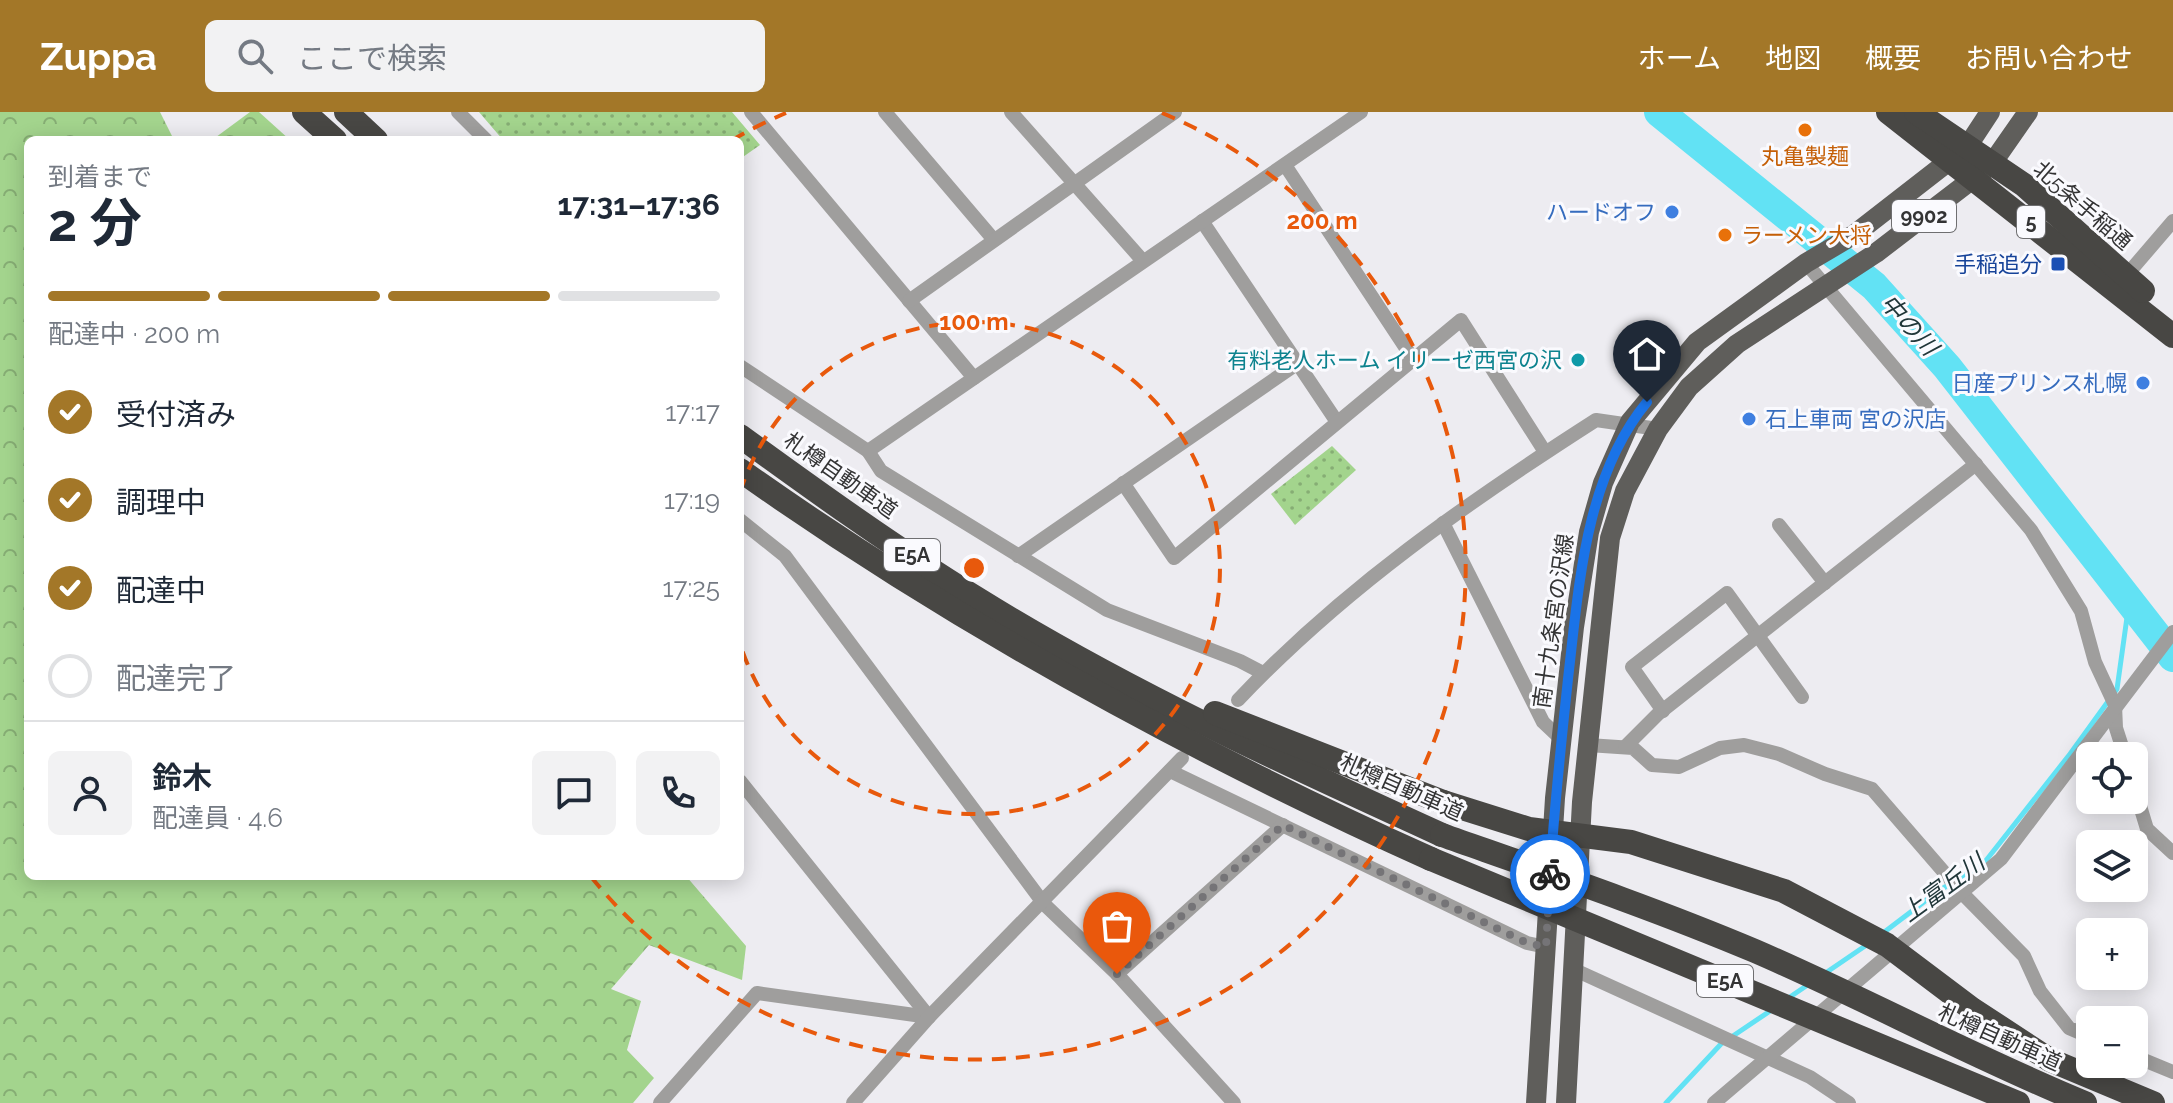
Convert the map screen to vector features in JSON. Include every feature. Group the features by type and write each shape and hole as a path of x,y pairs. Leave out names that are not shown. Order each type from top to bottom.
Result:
{"highway":[{"path":"304,112 331,136"},
{"path":"346,112 372,136"},
{"name":"北5条手稲通","path":"1888,112 1946,160 2024,185 2125,277 2173,315"},
{"name":"北5条手稲通","path":"1916,112 1967,147 1981,172 2008,204 2173,336"},
{"name":"札樽自動車道","path":"744,439 817,492 977,598 1220,732 1442,835 1679,920 1757,952 2085,1103"},
{"name":"E5A","path":"744,473 964,619 1210,755 1431,859 2018,1103"},
{"path":"1090,663 1443,802 1529,829 1631,842 1784,891 1887,945 1972,1009 2050,1060 2153,1103"}],"main road":[{"path":"1967,147 1990,112"},
{"name":"南十九条宮の沢線","path":"1566,1103 1582,802 1610,538 1625,491 1658,429 1689,387 1737,344 1876,253 1981,172 2028,112"},
{"name":"南十九条宮の沢線","path":"1536,1103 1561,739 1589,532 1603,483 1630,422 1697,342 1807,262 1855,234 1946,160 1967,147"}],"street":[{"path":"458,112 482,136"},
{"path":"751,112 974,378"},
{"path":"885,112 994,240"},
{"path":"1011,112 1143,261"},
{"path":"909,301 1175,112"},
{"path":"868,451 1361,112"},
{"path":"1285,165 1413,359"},
{"path":"1202,221 1337,422"},
{"path":"2125,277 2168,222 2173,221"},
{"path":"1807,262 2031,530 2081,611 2095,662 2115,705 2120,742"},
{"path":"1123,483 1174,558 1461,320 1545,452"},
{"path":"1018,556 1298,363"},
{"path":"744,369 868,451 881,471 1107,610 1240,661 1263,673"},
{"path":"1238,700 1263,673 1398,555 1545,452 1596,420 1630,422 1658,429"},
{"path":"1625,747 1663,711 1976,464"},
{"path":"1443,523 1543,722 1561,739"},
{"path":"744,525 785,556 1044,904 1117,974 1234,1103"},
{"path":"1779,525 1825,583"},
{"path":"1663,711 1632,667 1727,593 1802,697"},
{"path":"1714,1103 2001,859 2173,632"},
{"path":"1588,745 1633,748 1652,765 1679,767 1720,748 1744,745 1779,754 1825,774 1872,789 1937,866 2024,956 2040,991 2069,1028 2076,1031"},
{"path":"853,1103 929,1017 1044,904 1182,758"},
{"path":"1170,771 1527,943 1546,947"},
{"path":"744,786 929,1017"},
{"path":"2142,814 2147,829 2173,853"},
{"path":"1117,974 1283,825"},
{"path":"1575,970 1810,1077 1849,1103"},
{"path":"660,1103 757,993 929,1017"},
{"path":"2148,1062 2173,1072"}],"green space":[{"path":"0,112 160,112 172,136 24,136 24,880 689,880 746,946 742,980 649,945 611,989 641,1001 627,1050 654,1078 633,1103 0,1103"},
{"path":"250,112 259,112 286,136 217,136"},
{"path":"479,112 732,112 760,145 744,156 744,136 500,136"},
{"path":"1332,446 1356,470 1295,525 1271,494"}],"waterway":[{"name":"中の川","path":"1659,112 1874,286 1947,367 2173,657"},
{"name":"上富丘川","path":"1883,933 1937,892 1984,863 2070,754 2117,689 2129,603"},
{"name":"上富丘川","path":"1824,974 1868,944"},
{"name":"上富丘川","path":"1787,999 1809,984"},
{"name":"上富丘川","path":"1666,1103 1721,1044 1773,1009"}],"way so far":[{"path":"1117,974 1283,825 1527,943 1546,947 1550,874"}],"place":[{"name":"丸亀製麺","path":"1805,130"},
{"name":"ハードオフ","path":"1672,212"},
{"name":"ラーメン大将","path":"1725,235"},
{"name":"手稲追分","path":"2058,264"},
{"name":"有料老人ホーム イリーゼ西宮の沢","path":"1578,360"},
{"name":"日産プリンス札幌","path":"2143,383"},
{"name":"石上車両 宮の沢店","path":"1749,419"}],"route":[{"path":"1550,874 1561,739 1589,532 1603,483 1630,422 1647,402"}]}
